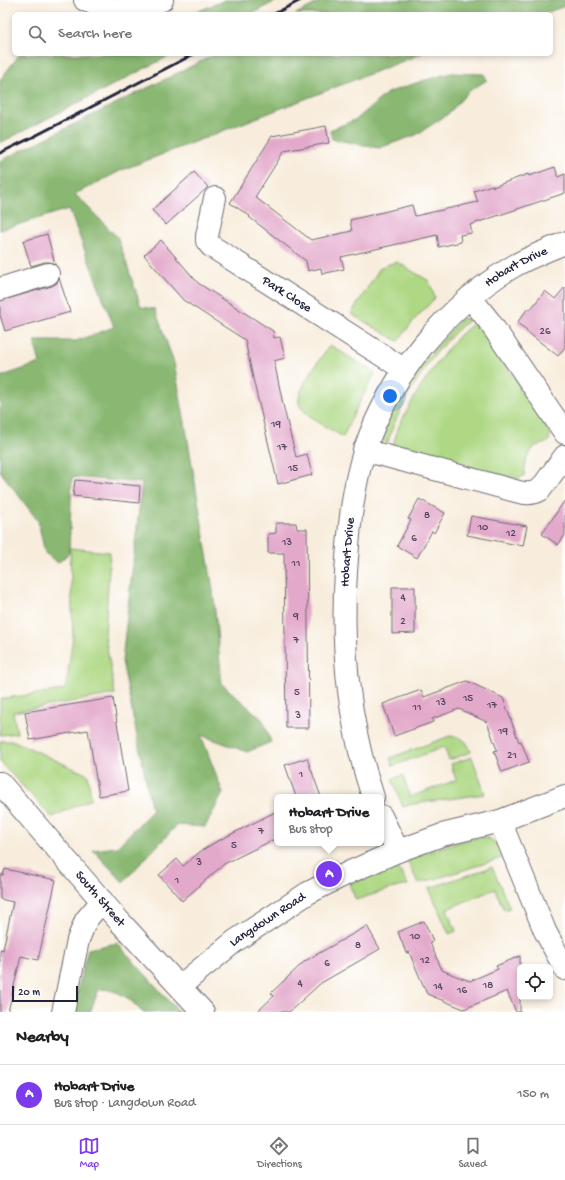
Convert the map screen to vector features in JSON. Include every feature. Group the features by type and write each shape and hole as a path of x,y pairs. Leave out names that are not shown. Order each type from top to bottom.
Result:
{"street":[{"path":"85,0 91,3 122,10 150,6 162,0"},
{"name":"Park Close","path":"216,198 207,236 207,241 211,246 405,370"},
{"name":"Hobart Drive","path":"372,794 359,748 352,708 344,610 352,509 364,450 374,426 405,370 420,348 453,311 515,265 565,243"},
{"path":"0,288 48,274"},
{"name":"Hobart Drive","path":"470,297 489,321 565,434"},
{"path":"364,450 530,494 536,493 540,490 565,456"},
{"name":"South Street","path":"0,783 102,901 203,1012"},
{"name":"Langdown Road","path":"180,986 235,940 308,893 350,872 398,851 442,835 500,821 565,796"},
{"path":"500,821 545,931 565,969"},
{"path":"384,822 398,851"},
{"path":"63,1012 78,940 86,920 102,901"}],"green space":[{"path":"225,0 278,0 255,12 197,12"},
{"path":"323,0 565,0 565,6 548,12 300,12"},
{"path":"18,56 169,56 0,143 0,80"},
{"path":"212,56 416,56 122,170 75,194 118,238 141,307 155,309 174,363 185,423 213,590 222,684 263,720 271,742 247,752 201,735 223,793 205,827 177,825 123,882 93,850 117,847 152,811 122,661 142,483 72,477 69,553 58,563 45,553 38,521 0,471 0,377 40,363 34,341 76,341 114,327 69,209 0,230 0,161"},
{"path":"451,73 484,74 487,80 469,91 448,114 416,135 379,148 332,139 330,130 357,119 387,93"},
{"path":"397,262 429,281 435,298 415,319 398,341 351,314 380,268"},
{"path":"461,319 470,319 443,345 420,376 401,409 387,444 382,438 382,433 406,382"},
{"path":"476,322 547,426 550,435 549,441 535,446 526,459 524,476 517,479 392,448 399,426 415,396 437,363 459,335"},
{"path":"330,345 375,373 343,437 312,418 299,404 301,391 305,383"},
{"path":"70,548 110,552 105,636 115,694 13,712 17,733 0,735 0,699 63,690 66,687 73,636"},
{"path":"450,736 464,740 471,752 449,760 444,747 393,766 390,758"},
{"path":"0,741 14,741 88,775 91,799 52,817 0,762"},
{"path":"472,757 485,794 413,804 403,807 392,779 403,775 410,797 456,780 451,764"},
{"path":"485,837 492,840 497,845 505,857 418,883 407,860 455,843"},
{"path":"390,865 399,870 408,885 356,900 349,884"},
{"path":"492,867 510,908 504,910 495,889 447,909 456,931 449,934 429,888"},
{"path":"117,943 179,1012 142,1012 123,995 113,991 99,989 90,1012 72,1012 88,949"}],"building":[{"path":"326,126 329,143 284,151 255,197 311,240 352,231 350,220 412,205 415,216 478,202 474,191 492,185 493,187 528,174 529,176 555,167 558,177 565,174 565,193 470,225 472,233 460,235 461,242 439,247 437,235 341,257 344,269 322,274 321,268 308,271 306,261 249,217 250,216 230,203 272,136"},
{"path":"194,172 208,187 166,225 152,210"},
{"path":"47,234 55,264 45,262 31,266 23,241"},
{"path":"161,240 198,283 273,331 274,338 280,337 285,358 274,361 284,409 296,457 307,454 312,475 278,484 245,340 183,300 144,255"},
{"path":"59,278 70,312 5,331 0,315 0,301 52,286 57,283"},
{"path":"565,287 565,347 558,356 517,323 528,308 530,310 545,291 555,299"},
{"path":"75,480 140,486 139,503 73,496"},
{"path":"419,499 445,513 434,533 432,531 417,558 397,546 411,520 408,519"},
{"path":"565,500 565,535 558,545 542,534"},
{"path":"471,516 527,526 523,546 467,535"},
{"path":"276,523 296,523 297,529 307,529 309,728 286,728 284,553 268,553 268,534 276,533"},
{"path":"392,587 415,587 415,633 392,634"},
{"path":"467,681 503,698 519,742 521,741 529,762 502,772 494,751 497,750 487,722 459,709 432,719 433,722 394,736 383,704 421,690 424,697"},
{"path":"113,698 128,791 99,796 88,730 30,740 25,712"},
{"path":"307,758 320,794 295,794 285,765"},
{"path":"274,813 274,839 224,864 182,901 159,875 177,859 183,866 201,851"},
{"path":"5,869 56,880 38,960 21,956 8,1012 0,1012 0,949 3,950 13,902 0,899 0,875 3,875"},
{"path":"424,921 433,941 430,943 442,970 470,981 498,969 496,966 520,956 520,964 517,964 517,1000 520,1000 520,1012 516,1012 507,991 464,1009 427,994 409,952 406,953 398,932"},
{"path":"367,926 380,949 321,983 289,1012 257,1012 274,996 271,993 305,961"}],"railway":[{"path":"278,12 301,0"},
{"path":"0,153 190,56"}],"place":[{"name":"Hobart Drive","path":"329,874"}]}
